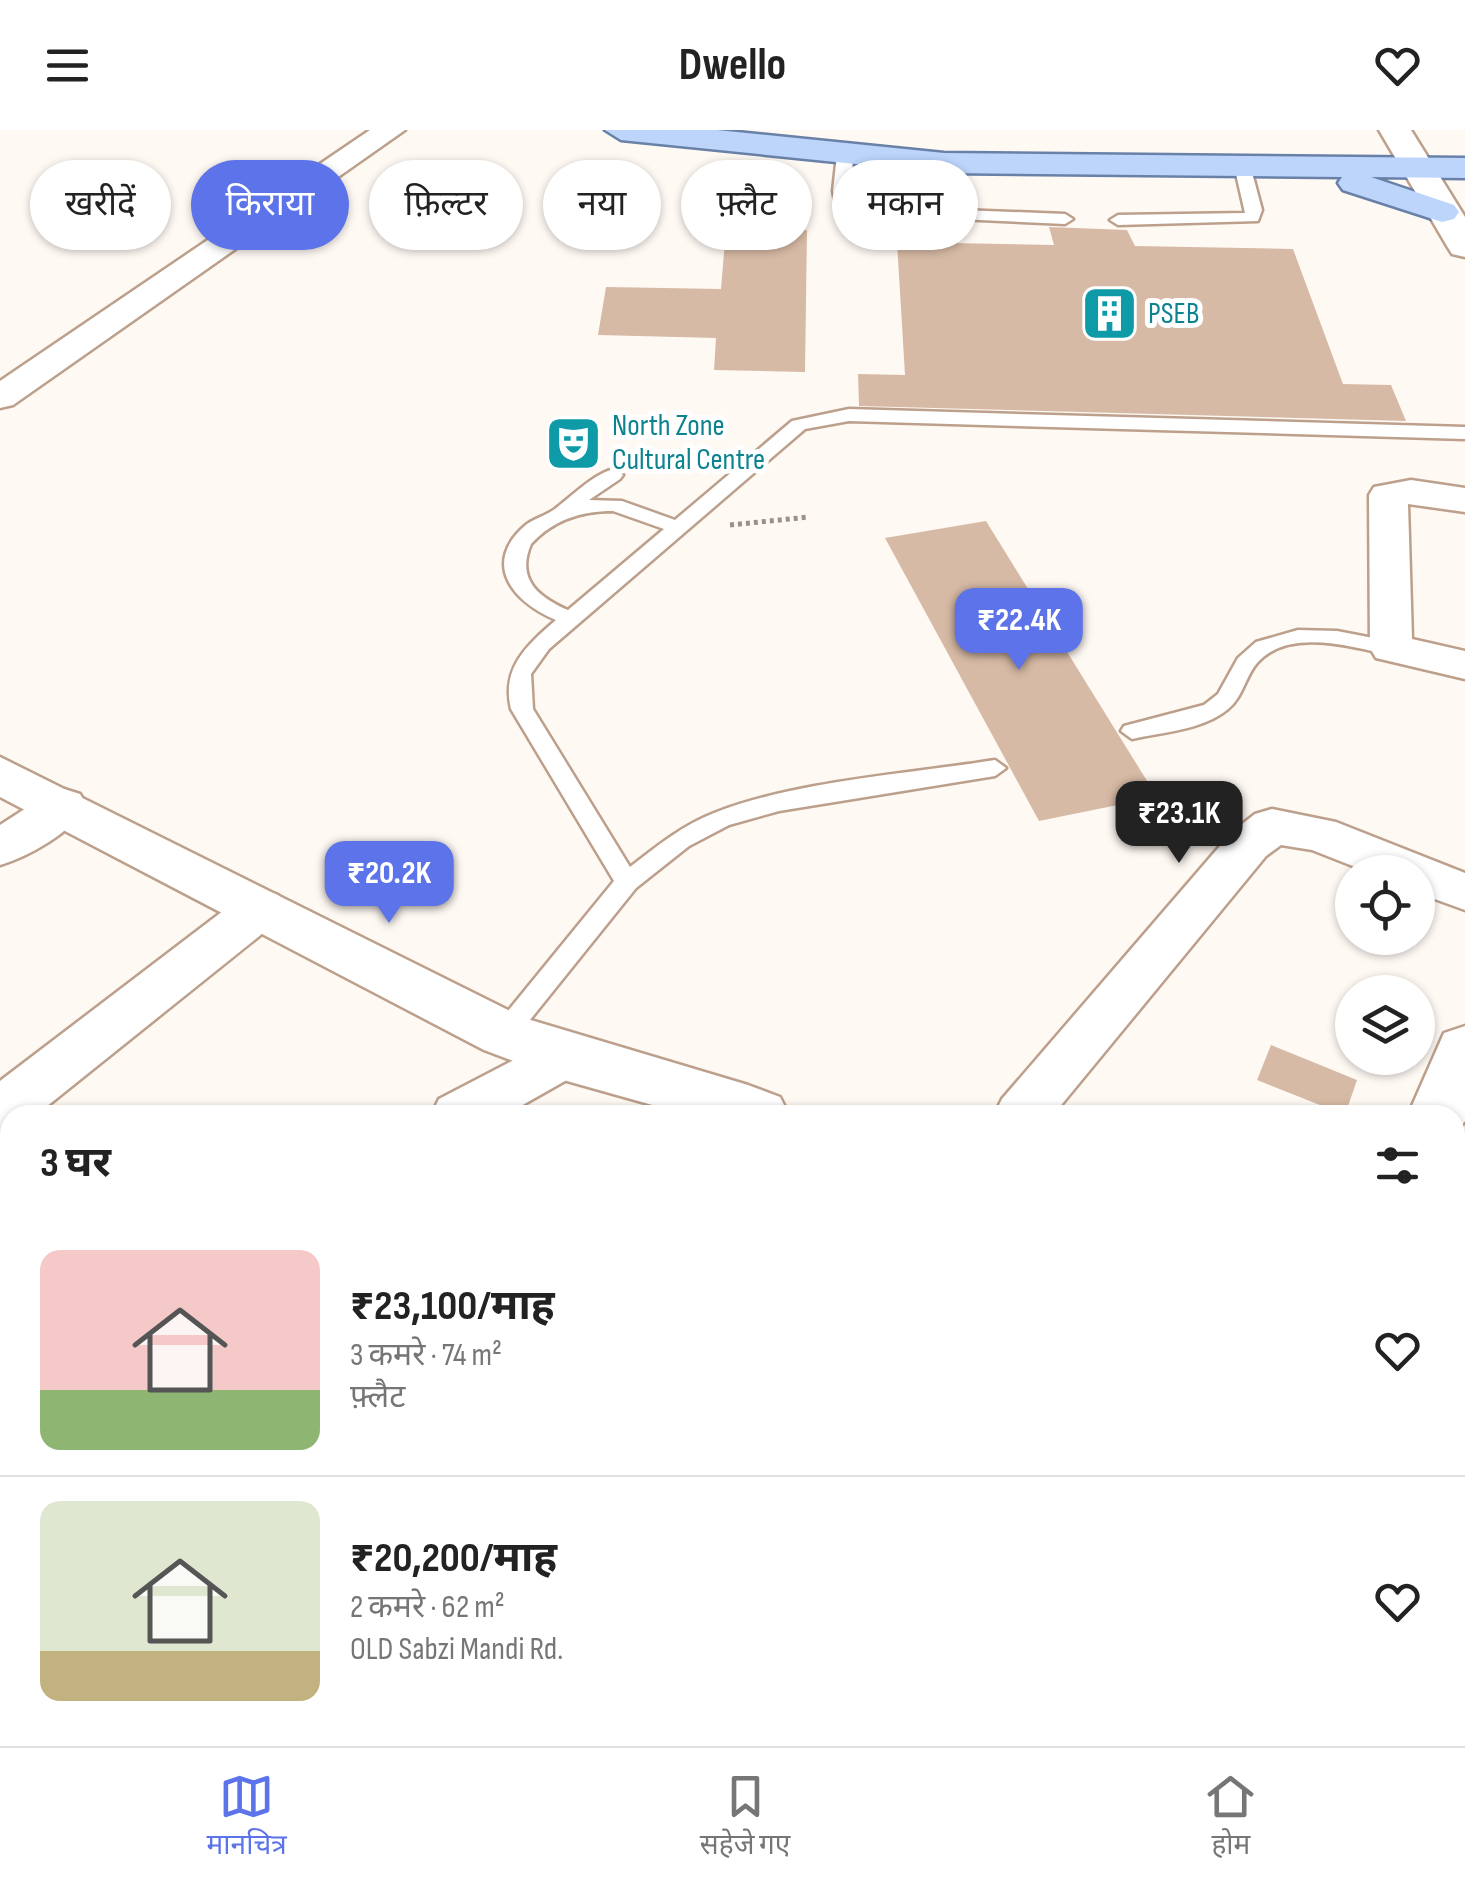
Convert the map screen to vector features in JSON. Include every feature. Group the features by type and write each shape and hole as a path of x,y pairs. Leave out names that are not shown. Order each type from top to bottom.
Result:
{"main road":[{"path":"621,130 944,163 1433,152"},
{"path":"792,130 1247,155 1296,151 1433,152"},
{"path":"1296,151 1454,211"}],"street":[{"path":"0,397 389,130"},
{"path":"1433,152 1465,246"},
{"path":"1465,500 1411,492 1388,495 1391,648 1465,665"},
{"path":"0,775 504,1034 560,1058 654,1078 731,1105"},
{"path":"0,848 64,806"},
{"path":"1029,1105 1249,844 1272,826 1319,834 1371,855"},
{"path":"1435,880 1465,892"},
{"path":"9,1105 261,908"},
{"path":"1442,1105 1465,1050"},
{"path":"476,1105 560,1058"}],"lane":[{"path":"845,155 841,192 844,206 854,211 1064,219"},
{"path":"1118,220 1252,218 1247,155"},
{"path":"627,882 522,708 516,687 522,666 800,426 831,415 1465,434"},
{"path":"573,620 528,597 516,577 514,558 524,537 613,475"},
{"path":"554,516 610,504 663,520 680,530"},
{"path":"1132,731 1201,714 1220,704 1249,659 1276,642 1318,638 1391,648"},
{"path":"504,1034 627,882 680,840 721,820 780,804 995,768"}],"path":[{"path":"680,530 809,517"}],"building":[{"name":"PSEB","path":"1049,227 1127,230 1135,246 1293,249 1343,384 1391,385 1406,421 859,406 858,374 905,375 897,250 978,250 978,244 1054,245"},
{"path":"724,250 807,250 805,372 714,370 716,338 598,335 606,287 721,289"},
{"path":"986,521 1157,797 1039,821 885,538"},
{"path":"1271,1045 1335,1071 1335,1075 1357,1080 1348,1105 1320,1105 1257,1080"}],"place":[{"name":"PSEB","path":"1109,314"},
{"name":"North Zone Cultural Centre","path":"573,443"}]}
